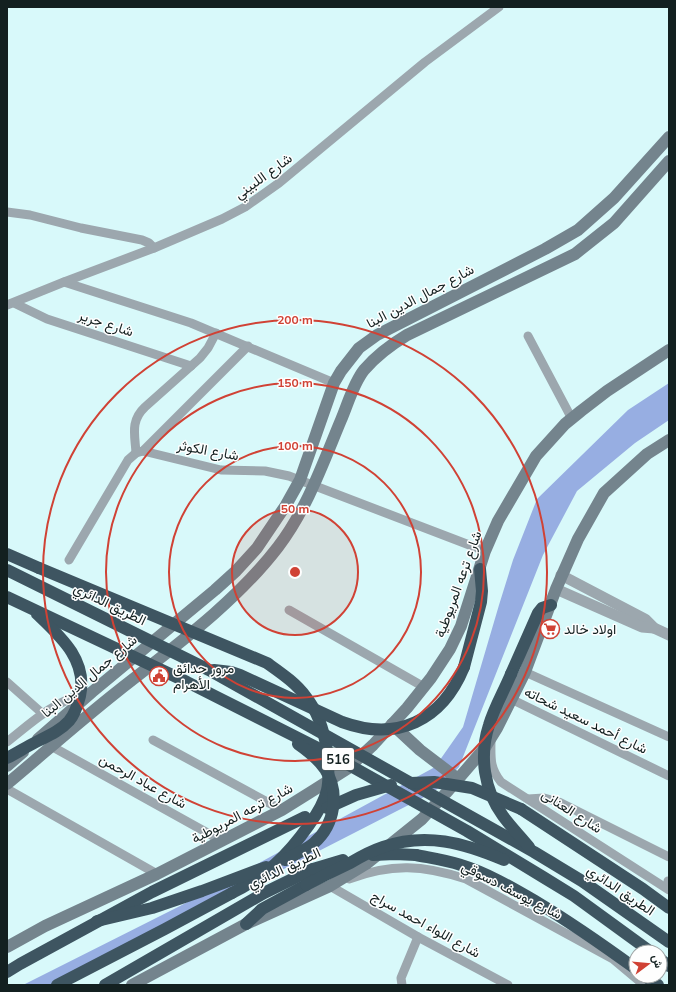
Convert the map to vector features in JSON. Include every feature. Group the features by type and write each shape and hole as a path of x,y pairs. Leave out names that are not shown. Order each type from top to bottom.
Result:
{"highway":[{"path":"7,554 267,663 288,678 306,696 318,716 325,738 328,762 329,775 327,789 317,814 294,845 267,872 172,926 56,985"},
{"path":"209,670 231,672 240,675 356,727 371,730 386,730 416,722 435,710 451,694 459,681 481,602 482,586 480,569"},
{"name":"الطريق الدائري","path":"7,570 209,670 534,852 582,881 669,942"},
{"name":"516","path":"7,596 187,682 324,751 467,831 544,877 574,896 640,944"},
{"path":"534,852 503,816 493,799 487,781 484,762 484,743 489,724 538,613 542,608 551,604"},
{"path":"7,758 49,736 70,720 79,703 82,688 81,672 68,645 31,608"},
{"path":"97,921 152,908 202,891 285,860 304,850 315,842 324,832 330,821 334,794 331,782 325,770 316,758 280,729"},
{"name":"الطريق الدائري","path":"7,972 152,892 305,817 356,795 398,783 434,782 472,788 521,809 642,888 669,908"},
{"path":"246,924 262,909 306,885 382,847 404,841 426,839 449,841 470,847 544,877"},
{"name":"الطريق الدائري","path":"105,985 264,893 313,869 352,858 373,854 416,855 437,858 462,865 501,883 549,910 628,963"}],"main road":[{"name":"شارع جمال الدين البنا","path":"7,766 92,692 215,590 236,571 257,548 286,505 300,480 334,383 341,371 359,348 377,335 539,252 578,230 614,198 669,137"},
{"name":"شارع جمال الدين البنا","path":"7,784 212,615 239,591 279,546 300,513 364,370 390,346 407,334 575,254 614,223 669,162"},
{"name":"شارع ترعه المريوطية","path":"7,947 45,926 157,874 282,810 347,769 373,745 424,687 450,649 461,626 485,551 498,521 536,456 545,445 572,419 607,391 669,350"},
{"path":"132,985 246,924 330,886 366,864 422,819 455,777 484,749 491,737 526,672 561,575 578,539 604,492 647,454 669,440"},
{"path":"286,505 300,513"},
{"path":"392,724 455,777"}],"street":[{"name":"شارع اللبيني","path":"10,304 154,248 228,216 245,207 266,193 351,125 425,62 499,7"},
{"path":"7,212 37,216 81,228 142,240 149,243 154,248"},
{"path":"64,282 191,323 334,383"},
{"name":"شارع جرير","path":"10,304 47,319 192,366"},
{"path":"140,452 134,428 134,421 137,416 145,407 192,366 208,348 216,333"},
{"path":"528,336 572,419"},
{"path":"69,560 128,460 140,452 248,346"},
{"name":"شارع الكوثر","path":"140,452 221,470 265,471 277,473 300,480 485,551"},
{"path":"561,575 645,619 654,628 669,635"},
{"path":"556,589 642,627 654,628"},
{"path":"289,610 424,687"},
{"path":"526,672 669,737"},
{"path":"7,682 43,714"},
{"path":"7,742 60,702 92,692"},
{"name":"شارع أحمد سعيد شحاته","path":"511,699 669,776"},
{"name":"شارع العنانى","path":"491,737 491,762 494,773 501,782 668,884"},
{"path":"153,740 282,810"},
{"name":"شارع عباد الرحمن","path":"52,746 222,841"},
{"path":"7,789 157,874"},
{"path":"528,799 544,798 559,802 669,857"},
{"name":"شارع يوسف دسوقي","path":"330,886 363,874 389,868 415,867 441,871 466,879 607,955 618,962 644,985"},
{"name":"شارع اللواء احمد سراج","path":"330,886 418,937 508,985"},
{"path":"402,985 401,978 418,937"}],"water":[{"path":"669,383 669,420 635,443 577,491 543,555 459,767 434,792 57,985 23,985 180,906 435,767 463,727 513,560 537,499 628,410"}],"place":[{"name":"اولاد خالد","path":"550,629"},
{"name":"مرور حدائق الأهرام","path":"159,676"}]}
